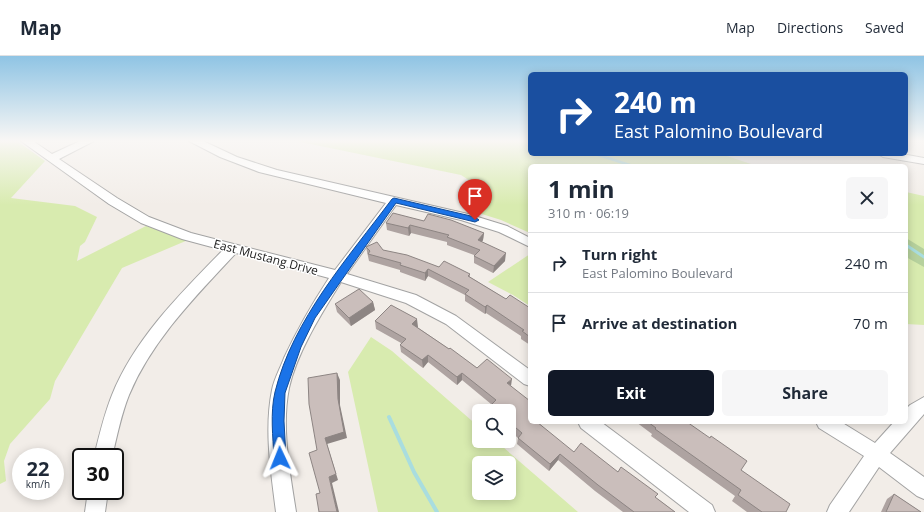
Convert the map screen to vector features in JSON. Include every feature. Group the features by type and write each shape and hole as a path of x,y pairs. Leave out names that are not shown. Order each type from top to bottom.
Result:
{"street":[{"name":"East Mustang Drive","path":"56,162 113,201 145,220 187,236 339,276 411,298 471,334 528,377"},
{"path":"237,162 274,173 394,200 486,223 503,229 528,242"},
{"path":"286,512 280,458 278,421 280,393 296,347 311,316 394,200"},
{"path":"104,448 107,433 116,405 136,362 172,312 233,248"},
{"path":"908,420 916,410 924,405"},
{"path":"590,424 705,512"},
{"path":"828,424 877,454 924,489"},
{"path":"837,512 877,454 904,424"},
{"path":"95,512 97,500"}],"green space":[{"path":"0,162 44,162 11,198 75,206 97,217 85,242 80,246 77,261 146,226 188,240 122,268 55,381 50,399 10,444 4,461 6,481 0,484"},
{"path":"399,162 746,162 751,164 528,164 528,232 501,220 466,209 490,194 461,175"},
{"path":"908,192 924,196 924,325 908,324"},
{"path":"908,239 924,249 924,267 908,258"},
{"path":"528,255 528,305 488,282"},
{"path":"371,337 392,351 472,421 472,448 504,448 513,456 472,456 472,500 516,500 516,458 578,512 378,512 348,372"}],"building":[{"path":"393,213 424,221 428,214 451,220 484,233 478,240 506,253 494,266 474,256 480,250 447,237 449,235 410,225 408,228 386,223"},
{"path":"377,242 383,250 407,255 439,267 444,261 470,274 468,276 506,299 510,295 528,307 528,336 522,331 524,330 487,305 485,307 465,294 469,290 428,269 425,273 400,265 401,263 368,254 370,251 366,247"},
{"path":"359,289 373,302 349,318 335,304"},
{"path":"391,305 417,319 412,324 449,349 450,348 477,368 487,359 512,379 507,383 528,399 528,424 539,424 574,452 581,443 618,472 621,467 658,494 655,497 675,512 634,512 560,454 550,464 518,438 522,433 516,428 516,404 492,404 496,400 462,373 457,377 428,355 422,360 400,345 406,339 375,321"},
{"path":"337,373 338,399 344,432 325,438 336,474 329,477 337,512 319,512 316,494 320,493 309,453 317,450 309,404 308,378"},
{"path":"651,424 690,424 710,438 711,436 747,461 741,470 790,504 786,512 762,512 738,495 741,490 655,429 656,428"},
{"path":"894,494 921,512 886,512"}],"waterway":[{"path":"621,162 627,164"},
{"path":"908,246 924,257"},
{"path":"389,417 414,472 437,512"}],"route":[{"path":"280,458 278,421 280,393 296,347 311,316 394,200 464,216 475,220"}]}
